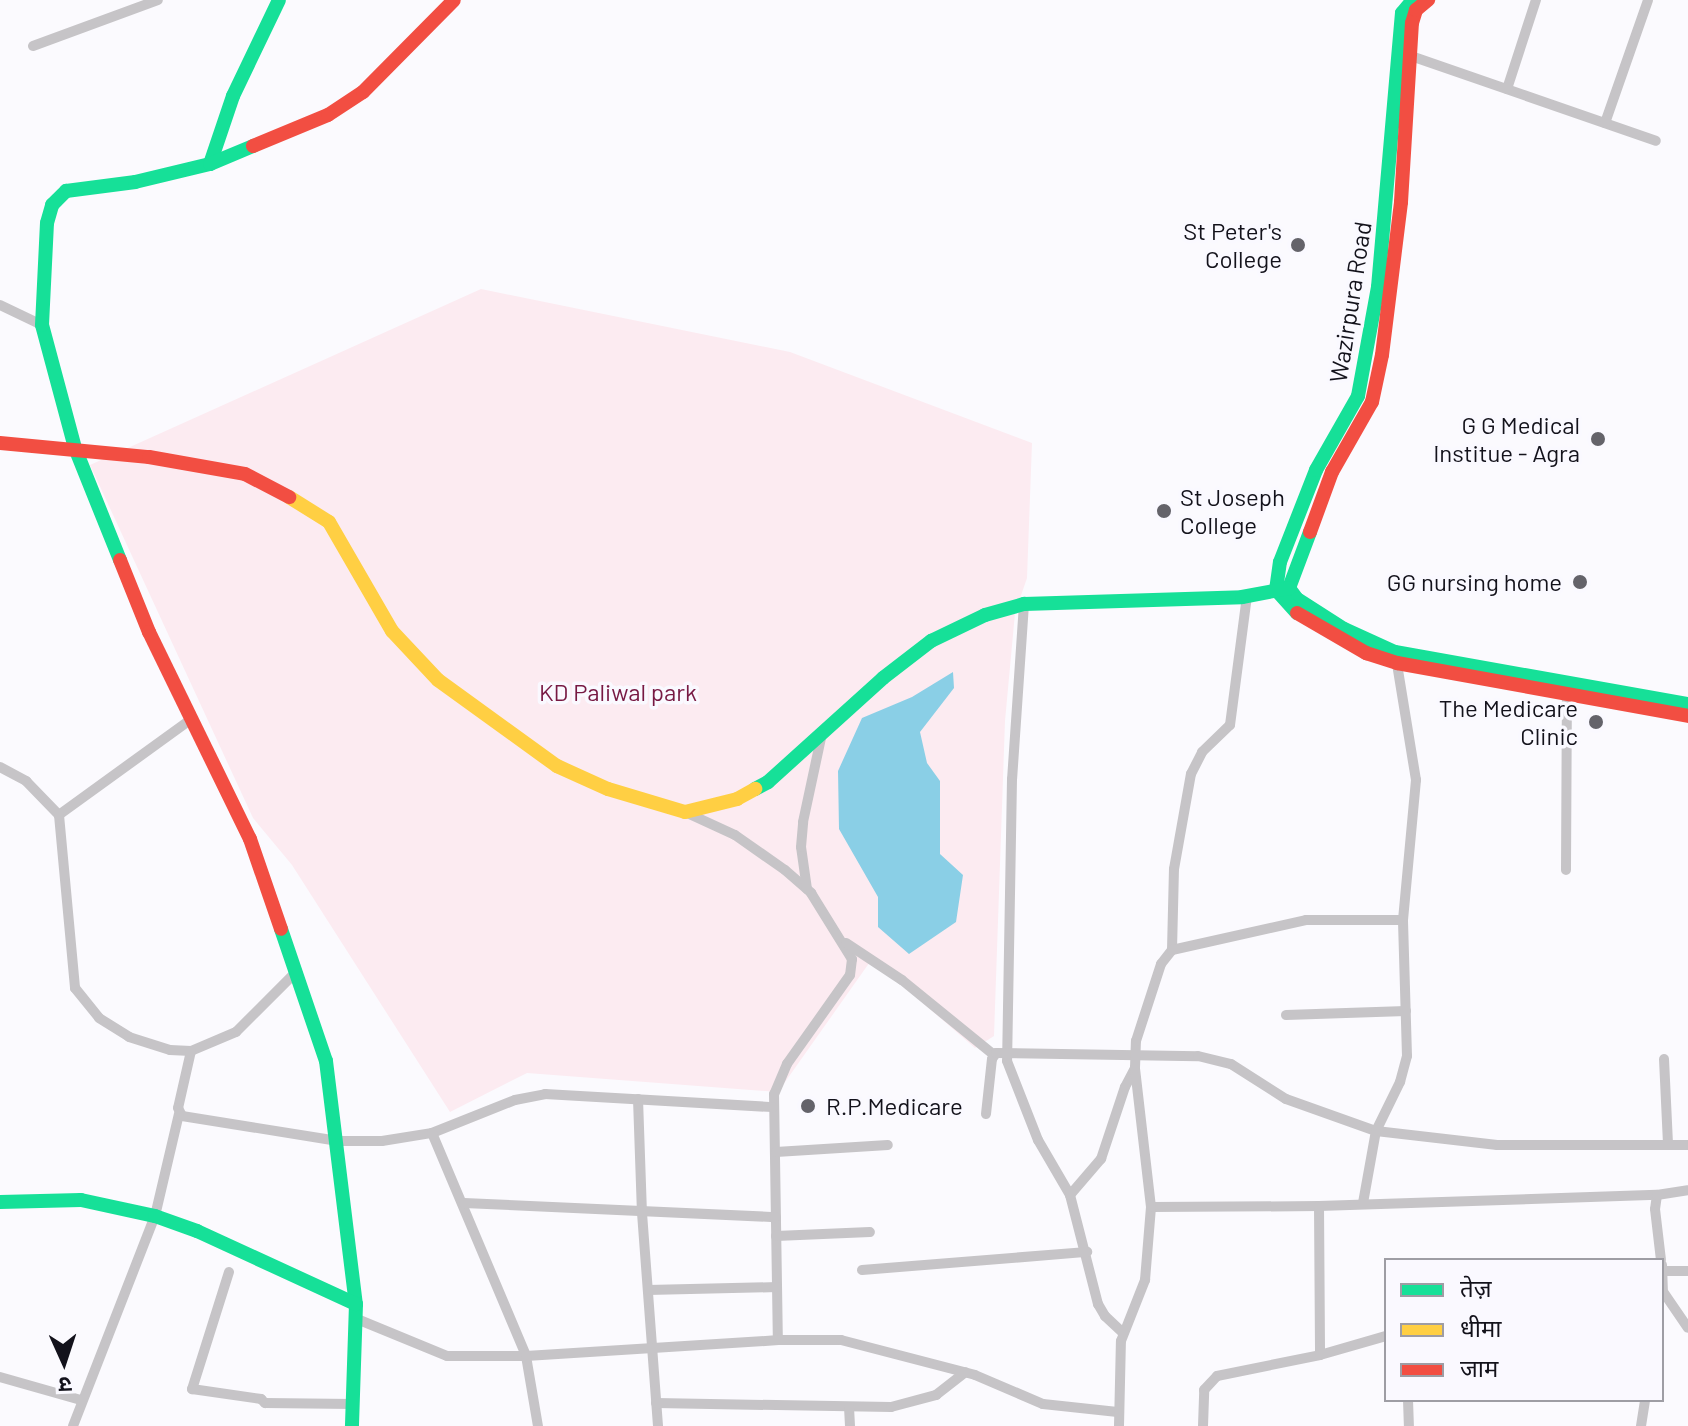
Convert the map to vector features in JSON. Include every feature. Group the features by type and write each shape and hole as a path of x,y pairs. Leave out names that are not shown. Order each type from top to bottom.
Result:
{"main road":[{"path":"210,164 233,96 279,0"},
{"path":"352,1426 356,1311 326,1061 250,839 149,632 75,448 42,325 47,223 58,196 66,191 135,182 210,164 347,105 454,0"},
{"name":"Wazirpura Road","path":"1282,589 1280,562 1316,470 1358,396 1378,287 1402,13 1413,0"},
{"name":"Wazirpura Road","path":"1282,589 1332,472 1372,402 1382,355 1401,202 1412,23 1416,10 1426,0"},
{"path":"0,443 149,457 245,474 291,498 329,522 392,631 438,680 557,766 608,789 685,812 737,799 768,782 931,641 985,615 1024,604 1247,596 1282,589 1396,658 1688,716"},
{"path":"1566,691 1688,704"},
{"path":"0,1202 81,1200 155,1216 197,1231 356,1311"}],"street":[{"path":"33,46 158,0"},
{"path":"1507,89 1536,0"},
{"path":"1605,123 1648,0"},
{"path":"1411,56 1656,141"},
{"path":"0,305 42,325"},
{"path":"1070,1195 1101,1159 1135,1063 1144,1011 1161,964 1172,950 1174,869 1191,774 1202,752 1230,725 1247,596"},
{"path":"1024,604 1012,779 1006,1052 1029,1119 1070,1195 1101,1310 1123,1333"},
{"path":"1363,1203 1376,1131 1405,1065 1403,920 1416,780 1396,658"},
{"path":"1566,691 1566,870"},
{"path":"59,815 190,720"},
{"path":"807,889 801,847 803,822 822,733"},
{"path":"0,767 26,781 59,815 75,988 82,1002 99,1018 129,1037 161,1048 191,1051 210,1046 236,1032 296,972"},
{"path":"685,812 735,835 807,889 845,943 852,959 850,975 787,1064 777,1084 773,1107 778,1340"},
{"path":"1172,950 1306,920 1403,920"},
{"path":"845,943 902,980 994,1055"},
{"path":"1286,1015 1406,1011"},
{"path":"73,1426 155,1216 191,1051"},
{"path":"994,1055 1006,1052 1135,1063 1198,1056 1219,1060 1299,1105 1376,1131 1497,1145 1688,1145"},
{"path":"986,1114 994,1055"},
{"path":"1664,1059 1668,1145"},
{"path":"1119,1426 1123,1333 1145,1280 1151,1207 1135,1063"},
{"path":"179,1114 338,1141 382,1141 432,1133 534,1095 773,1107"},
{"path":"638,1099 642,1213 658,1426"},
{"path":"432,1133 526,1356 538,1426"},
{"path":"776,1152 888,1145"},
{"path":"1151,1207 1319,1206 1657,1195 1688,1190"},
{"path":"1657,1195 1655,1209 1661,1258"},
{"path":"464,1203 776,1217"},
{"path":"1319,1206 1320,1355"},
{"path":"776,1236 870,1232"},
{"path":"862,1270 1087,1252"},
{"path":"1664,1271 1688,1271"},
{"path":"229,1272 192,1389 261,1399 265,1403 353,1404"},
{"path":"648,1290 777,1287"},
{"path":"1664,1299 1688,1328"},
{"path":"356,1311 447,1356 526,1356 778,1340 850,1342 965,1372 1043,1404 1118,1412"},
{"path":"1203,1426 1204,1390 1211,1380 1226,1372 1320,1355 1384,1337"},
{"path":"656,1403 891,1407 936,1395 965,1372"},
{"path":"0,1377 81,1400"},
{"path":"1408,1402 1409,1426"},
{"path":"1641,1426 1645,1402"},
{"path":"849,1407 850,1426"}],"green space":[{"name":"KD Paliwal park","path":"481,289 790,352 1032,443 1027,578 1015,613 1005,721 994,1036 975,1048 872,959 778,1092 527,1073 450,1112 292,865 253,818 90,465"}],"water":[{"path":"953,672 954,688 920,732 927,763 940,781 940,854 963,875 956,922 909,954 878,927 878,897 839,829 838,771 862,718 912,697"}],"traffic: fast":[{"path":"210,164 233,96 279,0"},
{"path":"1297,613 1276,590 1280,562 1316,470 1358,396 1378,287 1402,13 1413,0"},
{"path":"120,560 75,448 42,325 47,223 52,205 66,191 135,182 210,164 253,146"},
{"path":"1310,532 1289,588 1297,599 1344,629 1395,652 1688,704"},
{"path":"755,789 768,782 883,678 931,641 985,615 1024,604 1242,597 1289,588"},
{"path":"281,929 326,1061 356,1304 352,1426"},
{"path":"0,1202 81,1200 155,1216 197,1231 356,1304"}],"traffic: slow":[{"path":"289,497 329,522 392,631 438,680 557,766 608,789 685,812 737,799 755,789"}],"traffic: jam":[{"path":"253,146 328,115 363,92 454,0"},
{"path":"1310,532 1332,472 1372,402 1382,355 1401,202 1412,23 1416,10 1428,0"},
{"path":"0,443 149,457 245,474 289,497"},
{"path":"120,560 149,632 250,839 281,929"},
{"path":"1297,613 1366,653 1397,663 1688,716"}],"place":[{"name":"St Peter's College","path":"1298,245"},
{"name":"G G Medical Institue - Agra","path":"1598,439"},
{"name":"St Joseph College","path":"1164,511"},
{"name":"GG nursing home","path":"1580,582"},
{"name":"The Medicare Clinic","path":"1596,722"},
{"name":"R.P.Medicare","path":"808,1106"}]}
